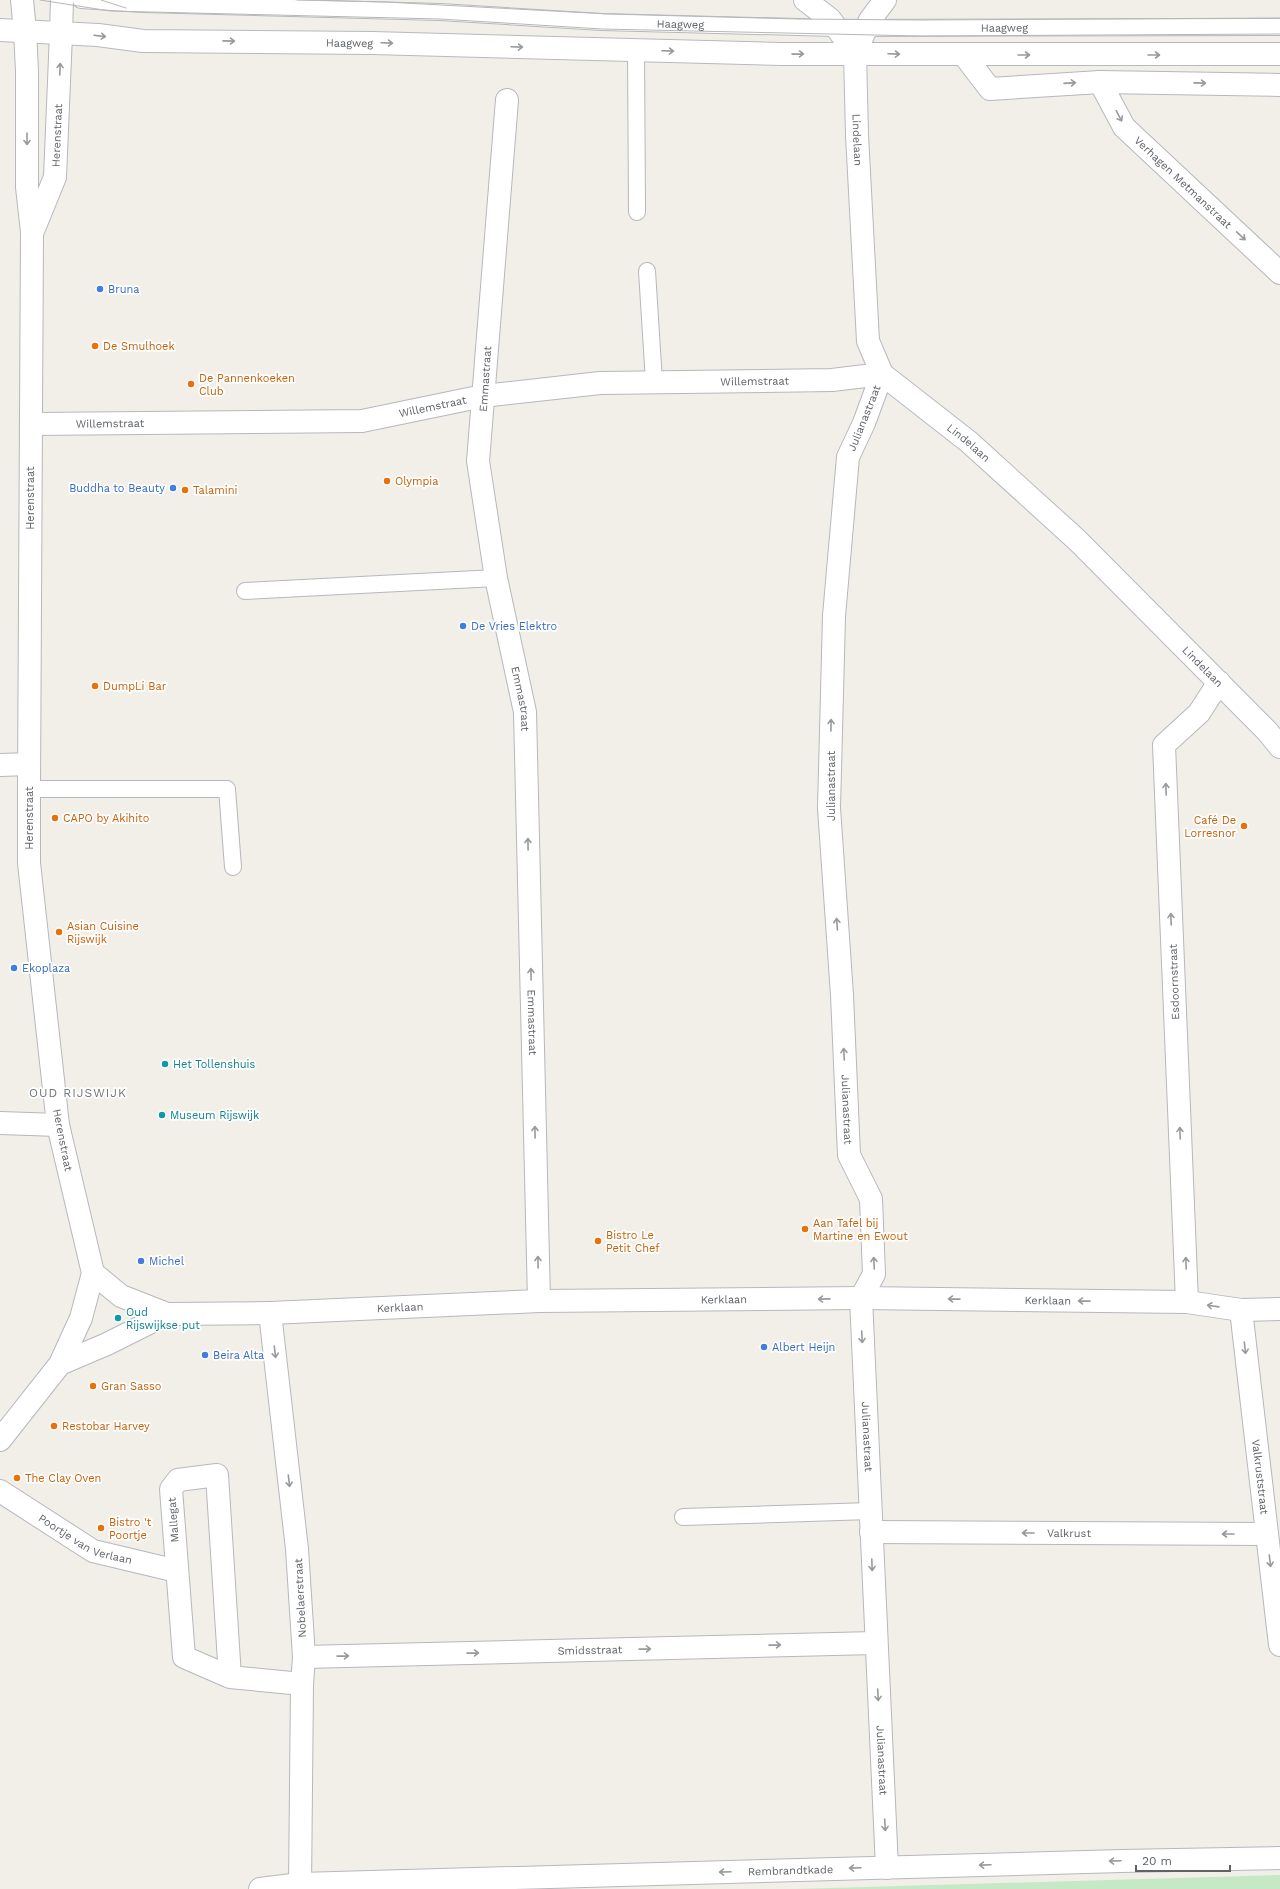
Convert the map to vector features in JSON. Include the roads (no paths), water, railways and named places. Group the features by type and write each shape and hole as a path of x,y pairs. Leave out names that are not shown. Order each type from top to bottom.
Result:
{"street":[{"name":"Herenstraat","path":"0,1440 60,1364 81,1318 94,1273 58,1125 29,863 32,232 26,187 27,70 22,0"},
{"name":"Herenstraat","path":"32,232 55,177 62,0"},
{"path":"805,0 830,19 853,28 855,53"},
{"name":"Lindelaan","path":"884,0 870,20 853,28 855,53 856,135 868,341 882,374 969,442 1077,540 1267,730 1280,746"},
{"name":"Haagweg","path":"0,30 98,35 144,40 372,43 781,54 1280,54"},
{"path":"964,55 990,88 1100,82 1280,85"},
{"name":"Verhagen Metmanstraat","path":"1100,82 1124,127 1280,273"},
{"name":"Emmastraat","path":"507,100 478,461 496,578 525,712 539,1301"},
{"name":"Willemstraat","path":"30,424 362,421 483,396 600,383 832,380 882,374"},
{"name":"Julianastraat","path":"882,374 864,423 848,458 834,616 829,808 842,995 849,1155 871,1199 874,1274 861,1298 875,1643 887,1868"},
{"name":"Esdoornstraat","path":"1187,1302 1164,745 1199,713 1219,682"},
{"path":"0,765 30,764"},
{"path":"0,1123 58,1125"},
{"name":"Kerklaan","path":"94,1273 121,1296 167,1314 270,1313 539,1301 861,1298 1187,1302 1241,1310 1280,1309"},
{"name":"Valkruststraat","path":"1241,1310 1280,1645"},
{"name":"Nobelaerstraat","path":"270,1313 297,1549 304,1657 302,1684 300,1886"},
{"name":"Kerklaan","path":"60,1364 107,1344 167,1314"},
{"name":"Mallegat","path":"230,1677 217,1474 178,1480 171,1489 184,1657 230,1677 302,1684"},
{"name":"Poortje van Verlaan","path":"0,1491 93,1551 177,1571"},
{"name":"Valkrust","path":"870,1521 1267,1534"},
{"name":"Smidsstraat","path":"304,1657 875,1643"},
{"name":"Rembrandtkade","path":"260,1889 300,1886 887,1868 1280,1858"}],"lane":[{"name":"Haagweg","path":"81,0 122,1 143,4 440,12 602,22 853,28 1280,27"},
{"path":"636,50 637,212"},
{"path":"647,271 654,382"},
{"path":"245,591 496,578"},
{"path":"29,789 227,789 233,867"},
{"path":"683,1517 870,1521"}],"tram line":[{"path":"40,0 110,11 440,19 602,29 921,36 1280,34"},
{"path":"101,0 126,8"},
{"path":"297,0 386,2 608,14 797,19 921,20 1280,18"}],"place":[{"name":"Bruna","path":"100,289"},
{"name":"De Smulhoek","path":"95,346"},
{"name":"De Pannenkoeken Club","path":"191,384"},
{"name":"Olympia","path":"387,481"},
{"name":"Buddha to Beauty","path":"173,488"},
{"name":"Talamini","path":"185,490"},
{"name":"De Vries Elektro","path":"463,626"},
{"name":"DumpLi Bar","path":"95,686"},
{"name":"CAPO by Akihito","path":"55,818"},
{"name":"Café De Lorresnor","path":"1244,826"},
{"name":"Asian Cuisine Rijswijk","path":"59,932"},
{"name":"Ekoplaza","path":"14,968"},
{"name":"Het Tollenshuis","path":"165,1064"},
{"name":"Museum Rijswijk","path":"162,1115"},
{"name":"Aan Tafel bij Martine en Ewout","path":"805,1229"},
{"name":"Bistro Le Petit Chef","path":"598,1241"},
{"name":"Michel","path":"141,1261"},
{"name":"Oud Rijswijkse put","path":"118,1318"},
{"name":"Albert Heijn","path":"764,1347"},
{"name":"Beira Alta","path":"205,1355"},
{"name":"Gran Sasso","path":"93,1386"},
{"name":"Restobar Harvey","path":"54,1426"},
{"name":"The Clay Oven","path":"17,1478"},
{"name":"Bistro 't Poortje","path":"101,1528"}],"district":[{"name":"OUD RIJSWIJK","path":"78,1093"}]}
